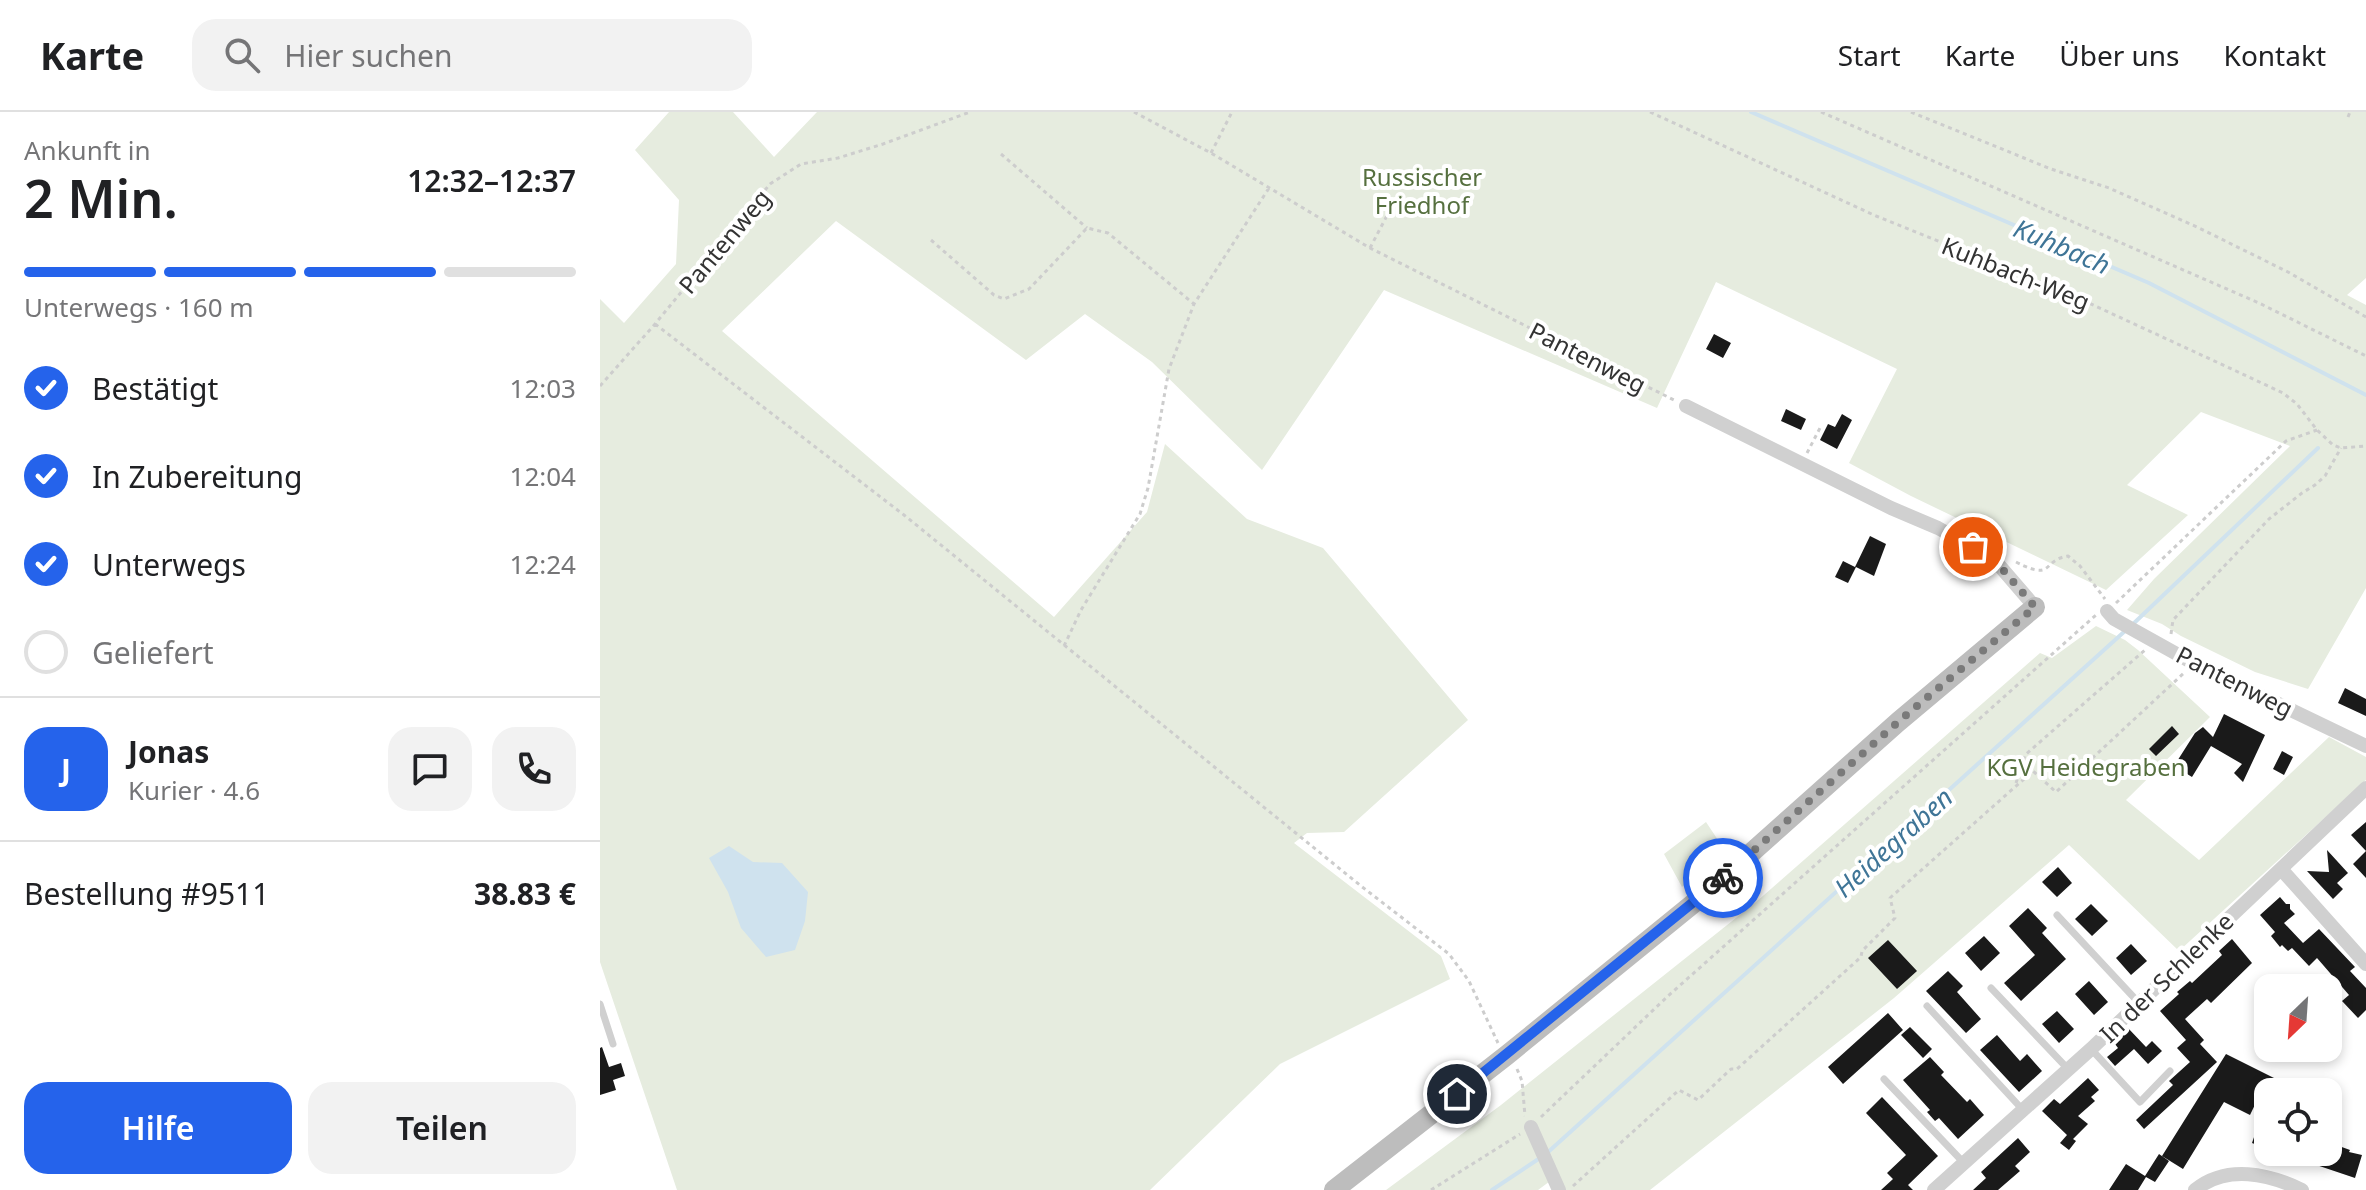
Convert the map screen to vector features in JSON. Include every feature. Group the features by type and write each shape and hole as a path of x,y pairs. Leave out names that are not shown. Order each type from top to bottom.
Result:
{"main road":[{"path":"1334,1190 1705,894 1898,722 2035,607"}],"street":[{"path":"1686,406 1891,508 1938,528 1983,553 1998,564 2035,607"},
{"name":"Pantenweg","path":"2113,616 2193,663 2366,746"},
{"name":"In der Schlenke","path":"1934,1190 2091,1049 2366,788"},
{"path":"2281,869 2366,964"},
{"path":"1531,1127 1559,1190"},
{"path":"2200,1189 2227,1176 2251,1174 2285,1182 2302,1190"}],"lane":[{"path":"2057,915 2139,1003"},
{"path":"1991,988 2068,1069"},
{"path":"600,1004 613,1044"},
{"path":"1927,1006 2022,1109"},
{"path":"2091,1049 2140,1102 2170,1071"},
{"path":"1884,1079 1963,1162"}],"path":[{"name":"Pantenweg","path":"600,386 770,184 801,164 838,158 970,112"},
{"name":"Pantenweg","path":"1134,112 1211,153 1370,248 1686,406"},
{"path":"1211,153 1232,112"},
{"name":"Kuhbach-Weg","path":"1650,112 1876,216 2065,292 2283,393 2297,404 2317,430 2341,448"},
{"path":"1821,112 2259,303 2366,356"},
{"path":"1911,112 2051,169 2109,188 2197,227 2288,272 2366,317"},
{"path":"1001,154 1087,228 1108,233 1194,304"},
{"path":"1064,646 1081,610 1140,514 1148,488 1169,369 1194,304 1270,187"},
{"path":"1370,248 1392,206"},
{"path":"931,240 994,295 1004,299 1029,289 1087,228"},
{"path":"655,324 904,515 1449,954 1469,981 1495,1038 1517,1070 1522,1081 1525,1116 1531,1127"},
{"path":"1801,463 1820,428"},
{"path":"1431,1190 1531,1127 1668,996 2094,615 2113,616 2286,441 2317,430"},
{"path":"2015,786 2025,755 2143,651 2164,645 2173,620 2269,519 2325,476 2341,448 2366,446"},
{"path":"2011,559 2038,571 2068,556 2080,566 2105,599 2113,616"},
{"path":"1569,1190 1679,1090 1698,1100 1731,1069 1737,1069 1861,957 1862,951 1895,918 1890,898 2015,786 2033,771 2056,792 2170,688 2193,663"}],"green space":[{"name":"Russischer Friedhof","path":"669,112 733,112 774,157 817,112 2366,112 2366,278 2347,295 2366,305 2366,588 2308,689 2255,672 2162,624 2127,610 2154,579 2290,446 2201,412 2127,485 2188,515 2106,590 1849,463 1897,369 1716,282 1657,408 1384,290 1262,470 1152,362 1085,314 1026,360 836,221 722,331 1054,617 1147,512 1165,444 1247,519 1323,548 1468,720 1344,832 1307,833 1294,843 1441,956 1450,979 1280,1064 1150,1190 677,1190 600,962 600,299 624,323 676,264 679,200 635,150"},
{"name":"KGV Heidegraben","path":"2096,626 2138,650 2210,717 2126,800 2199,860 2329,737 2366,757 2366,780 2179,951 2069,845 1894,998 1650,1190 1564,1190 1557,1176 1538,1190 1386,1190 1501,1105 1756,902 2040,653 2052,658"},
{"path":"1706,822 1722,846 1682,887 1664,854"}],"water":[{"path":"729,846 753,862 782,863 808,892 805,921 795,950 766,957 741,928 728,892 709,858"}],"building":[{"path":"1714,334 1731,343 1723,358 1706,349"},
{"path":"1786,409 1806,419 1801,430 1781,421"},
{"path":"1842,414 1852,420 1837,449 1820,440 1828,424 1835,427"},
{"path":"1870,536 1886,544 1874,576 1856,567 1848,583 1835,577 1843,561 1855,567"},
{"path":"2345,688 2366,699 2366,716 2338,703"},
{"path":"2224,714 2265,735 2243,782 2234,773 2242,764 2211,746 2192,777 2174,766 2195,733 2203,727 2213,737"},
{"path":"2172,726 2179,734 2156,756 2149,749"},
{"path":"2282,751 2293,757 2284,775 2273,769"},
{"path":"2366,822 2366,851 2351,835"},
{"path":"2327,850 2348,873 2337,883 2343,889 2333,899 2307,871 2329,872"},
{"path":"2366,851 2366,878 2353,864"},
{"path":"2058,867 2072,883 2057,897 2042,882"},
{"path":"2280,897 2290,904 2295,914 2284,923 2303,943 2319,929 2355,967 2350,971 2366,988 2366,1010 2358,1018 2342,1001 2349,995 2342,987 2342,974 2331,974 2317,958 2309,966 2292,948 2288,951 2282,945 2280,947 2271,936 2275,932 2260,915"},
{"path":"2091,904 2108,921 2092,936 2075,919"},
{"path":"2028,908 2047,928 2042,933 2066,959 2021,1001 2004,983 2035,955 2009,926"},
{"path":"1984,936 2000,953 1981,971 1965,953"},
{"path":"2232,939 2252,963 2211,1003 2207,999 2185,1019 2204,1040 2200,1044 2217,1062 2144,1129 2136,1120 2173,1085 2169,1081 2190,1062 2177,1048 2186,1040 2160,1011 2179,994 2177,992 2190,981 2192,983 2222,955 2219,951"},
{"path":"1888,940 1917,971 1897,989 1868,958"},
{"path":"2131,944 2147,961 2131,975 2116,958"},
{"path":"1948,971 1963,986 1957,992 1981,1019 1966,1033 1926,991"},
{"path":"2089,981 2108,1002 2094,1015 2075,994"},
{"path":"2057,1011 2074,1029 2059,1043 2042,1024"},
{"path":"1888,1013 1903,1030 1843,1084 1828,1067"},
{"path":"1910,1027 1932,1049 1923,1058 1901,1035"},
{"path":"2128,1028 2146,1047 2152,1041 2162,1051 2148,1064 2134,1049 2115,1066 2107,1057 2118,1048 2115,1044"},
{"path":"1997,1035 2020,1061 2027,1054 2042,1071 2019,1092 1980,1050"},
{"path":"600,1048 609,1067 621,1063 625,1076 613,1080 616,1090 600,1095"},
{"path":"2226,1054 2274,1078 2254,1078 2254,1107 2250,1115 2224,1102 2183,1169 2162,1156"},
{"path":"1930,1057 1944,1072 1941,1075 1984,1115 1958,1139 1939,1118 1935,1121 1927,1112 1930,1110 1903,1080"},
{"path":"2088,1078 2099,1090 2091,1097 2095,1101 2078,1116 2088,1124 2073,1139 2076,1141 2069,1150 2060,1143 2067,1135 2042,1111 2054,1099 2060,1104"},
{"path":"1882,1097 1938,1156 1908,1185 1913,1190 1881,1190 1893,1179 1887,1173 1906,1155 1866,1113"},
{"path":"2018,1138 2030,1152 2015,1166 2020,1171 1998,1190 1973,1190 1986,1178 1981,1172"},
{"path":"2342,1147 2362,1155 2355,1178 2320,1166 2342,1166"},
{"path":"2159,1154 2169,1161 2155,1182 2146,1177 2138,1190 2109,1190 2126,1164 2145,1176"}],"waterway":[{"name":"Kuhbach","path":"1751,112 2149,283 2366,395"},
{"name":"Heidegraben","path":"2132,625 2318,448"},
{"name":"Heidegraben","path":"1547,1153 2125,631"},
{"name":"Heidegraben","path":"1492,1190 1540,1158"}],"way so far":[{"path":"1723,878 1898,722 2035,607 1998,564 1973,547"}],"route":[{"path":"1457,1094 1723,878"}]}
